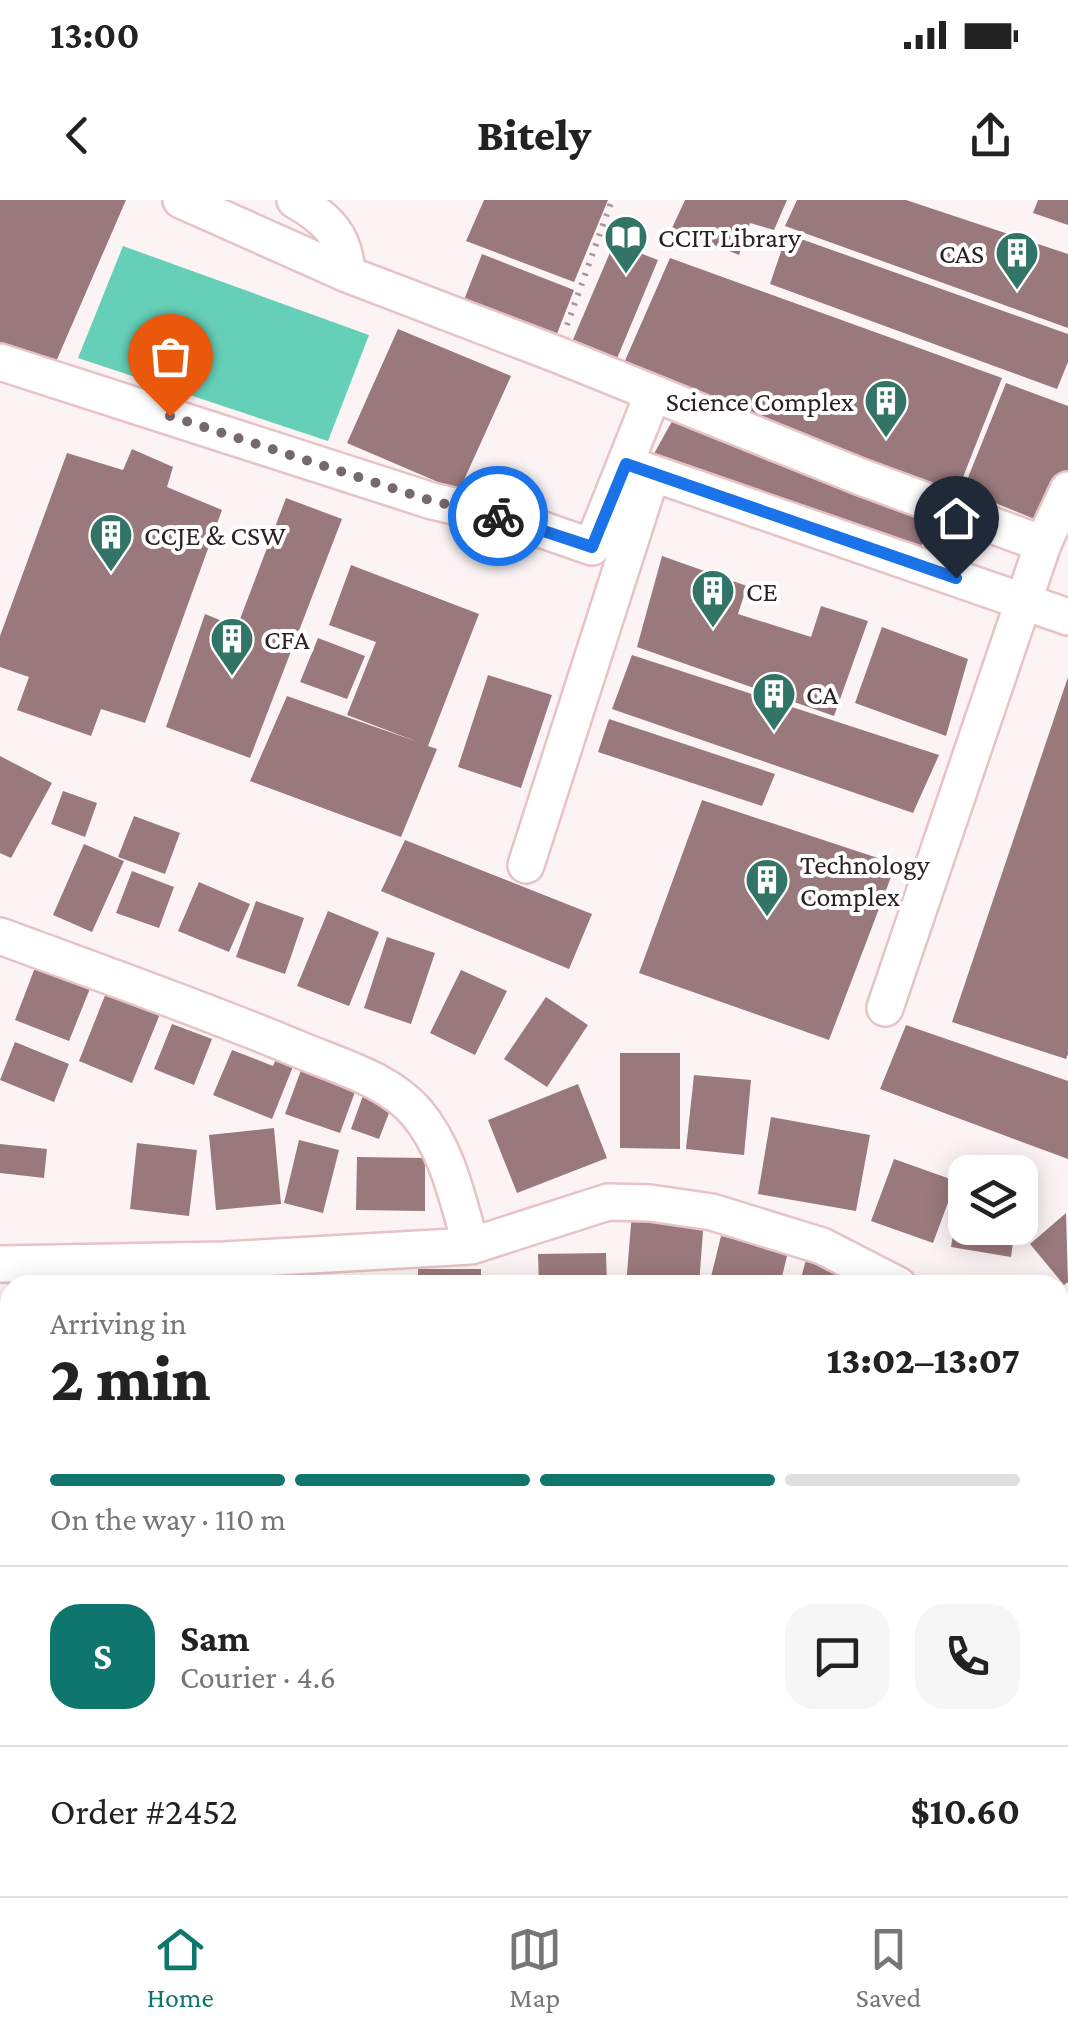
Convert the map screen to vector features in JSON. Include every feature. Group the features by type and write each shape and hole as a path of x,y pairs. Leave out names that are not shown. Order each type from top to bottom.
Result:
{"street":[{"path":"181,200 347,274 861,477 1044,544"},
{"path":"296,200 333,230 344,248 347,274"},
{"path":"0,362 432,501 514,520 592,547 638,468"},
{"path":"526,865 638,468 654,394"},
{"path":"638,468 1068,617"},
{"path":"885,1008 1023,602 1068,490"},
{"path":"0,936 251,1030 383,1085 414,1109 433,1133 472,1246"},
{"path":"0,1264 225,1273 472,1246 608,1202 650,1203 712,1212 822,1246 879,1275"}],"path":[{"path":"556,354 612,200"}],"shaded area":[{"path":"123,246 369,335 328,441 78,358"}],"building":[{"path":"0,200 126,200 55,364 0,342"},
{"path":"484,200 608,200 574,282 466,241"},
{"path":"685,200 787,200 774,230 750,223 739,255 672,228"},
{"name":"CAS","path":"797,200 906,200 1068,254 1068,328 785,226"},
{"path":"1038,200 1068,200 1068,225 1033,213"},
{"path":"787,234 1068,334 1068,362 1057,389 770,284"},
{"path":"614,243 658,260 613,368 569,349"},
{"path":"482,254 574,290 553,344 462,305"},
{"name":"Science Complex","path":"670,258 1002,378 954,500 620,372"},
{"path":"398,329 511,376 459,491 347,443"},
{"path":"1006,383 1068,406 1068,470 1047,524 963,490"},
{"path":"675,416 933,515 918,556 651,459"},
{"name":"CCJE & CSW","path":"132,449 173,467 167,487 222,510 145,723 101,709 91,736 17,710 29,677 0,667 0,636 67,453 123,470"},
{"name":"CFA","path":"286,498 342,519 250,758 166,727 205,614 237,627"},
{"name":"CE","path":"662,556 747,586 738,614 811,637 821,606 868,621 834,716 637,647"},
{"path":"351,565 479,614 428,746 437,749 401,837 250,781 287,696 418,742 347,715 376,642 329,625"},
{"path":"882,627 968,659 946,736 855,703"},
{"path":"318,638 365,656 347,699 300,682"},
{"name":"CA","path":"632,655 939,755 913,813 612,709"},
{"path":"488,675 552,695 521,788 458,767"},
{"path":"1068,677 1068,1054 1066,1059 952,1022"},
{"path":"609,719 775,774 762,806 598,752"},
{"path":"0,756 52,783 11,858 0,853"},
{"path":"63,791 97,803 85,837 51,824"},
{"name":"Technology Complex","path":"702,800 896,864 829,1040 639,973"},
{"path":"134,816 180,833 165,874 118,857"},
{"path":"405,840 592,914 569,969 381,891"},
{"path":"84,844 124,861 92,932 53,915"},
{"path":"132,871 174,887 159,928 116,913"},
{"path":"199,882 250,904 229,952 178,931"},
{"path":"256,901 304,918 285,974 236,957"},
{"path":"328,911 379,932 349,1006 297,986"},
{"path":"387,937 435,953 411,1024 364,1008"},
{"path":"36,965 91,986 69,1041 15,1020"},
{"path":"461,970 507,991 475,1055 430,1033"},
{"path":"106,993 160,1014 132,1083 79,1061"},
{"path":"546,997 588,1025 547,1087 504,1059"},
{"path":"172,1024 212,1039 194,1085 154,1069"},
{"path":"906,1025 1068,1081 1068,1159 880,1089"},
{"path":"15,1042 69,1064 54,1102 0,1080"},
{"path":"232,1050 273,1066 277,1057 294,1064 272,1119 213,1095"},
{"path":"620,1053 680,1053 680,1149 620,1148"},
{"path":"304,1062 359,1081 340,1133 285,1114"},
{"path":"694,1075 751,1080 744,1155 686,1149"},
{"path":"578,1084 607,1158 517,1193 488,1120"},
{"path":"365,1090 394,1100 379,1139 351,1129"},
{"path":"771,1117 870,1135 856,1211 758,1194"},
{"path":"274,1128 281,1204 216,1210 209,1135"},
{"path":"299,1140 339,1150 323,1213 284,1203"},
{"path":"137,1143 197,1150 189,1216 130,1209"},
{"path":"0,1144 47,1149 44,1178 0,1173"},
{"path":"357,1157 425,1158 425,1211 356,1210"},
{"path":"894,1159 948,1178 948,1203 933,1243 871,1221"},
{"path":"632,1213 704,1218 700,1275 627,1275"},
{"path":"1066,1213 1068,1275 1056,1275 1031,1245 1038,1245 1038,1237"},
{"path":"721,1236 788,1252 782,1275 711,1275"},
{"path":"951,1245 1013,1245 1011,1257"},
{"path":"606,1253 607,1275 539,1275 538,1254"},
{"path":"806,1260 867,1275 802,1275"},
{"path":"112,1265 187,1275 110,1275"},
{"path":"418,1269 481,1269 481,1275 418,1275"}],"way so far":[{"path":"170,416 432,501 498,516"}],"place":[{"name":"CCIT Library","path":"626,275"},
{"name":"CAS","path":"1017,291"},
{"name":"Science Complex","path":"886,439"},
{"name":"CCJE & CSW","path":"111,573"},
{"name":"CE","path":"713,629"},
{"name":"CFA","path":"232,677"},
{"name":"CA","path":"774,732"},
{"name":"Technology Complex","path":"767,918"}],"route":[{"path":"498,516 592,547 626,464 956,578"}]}
